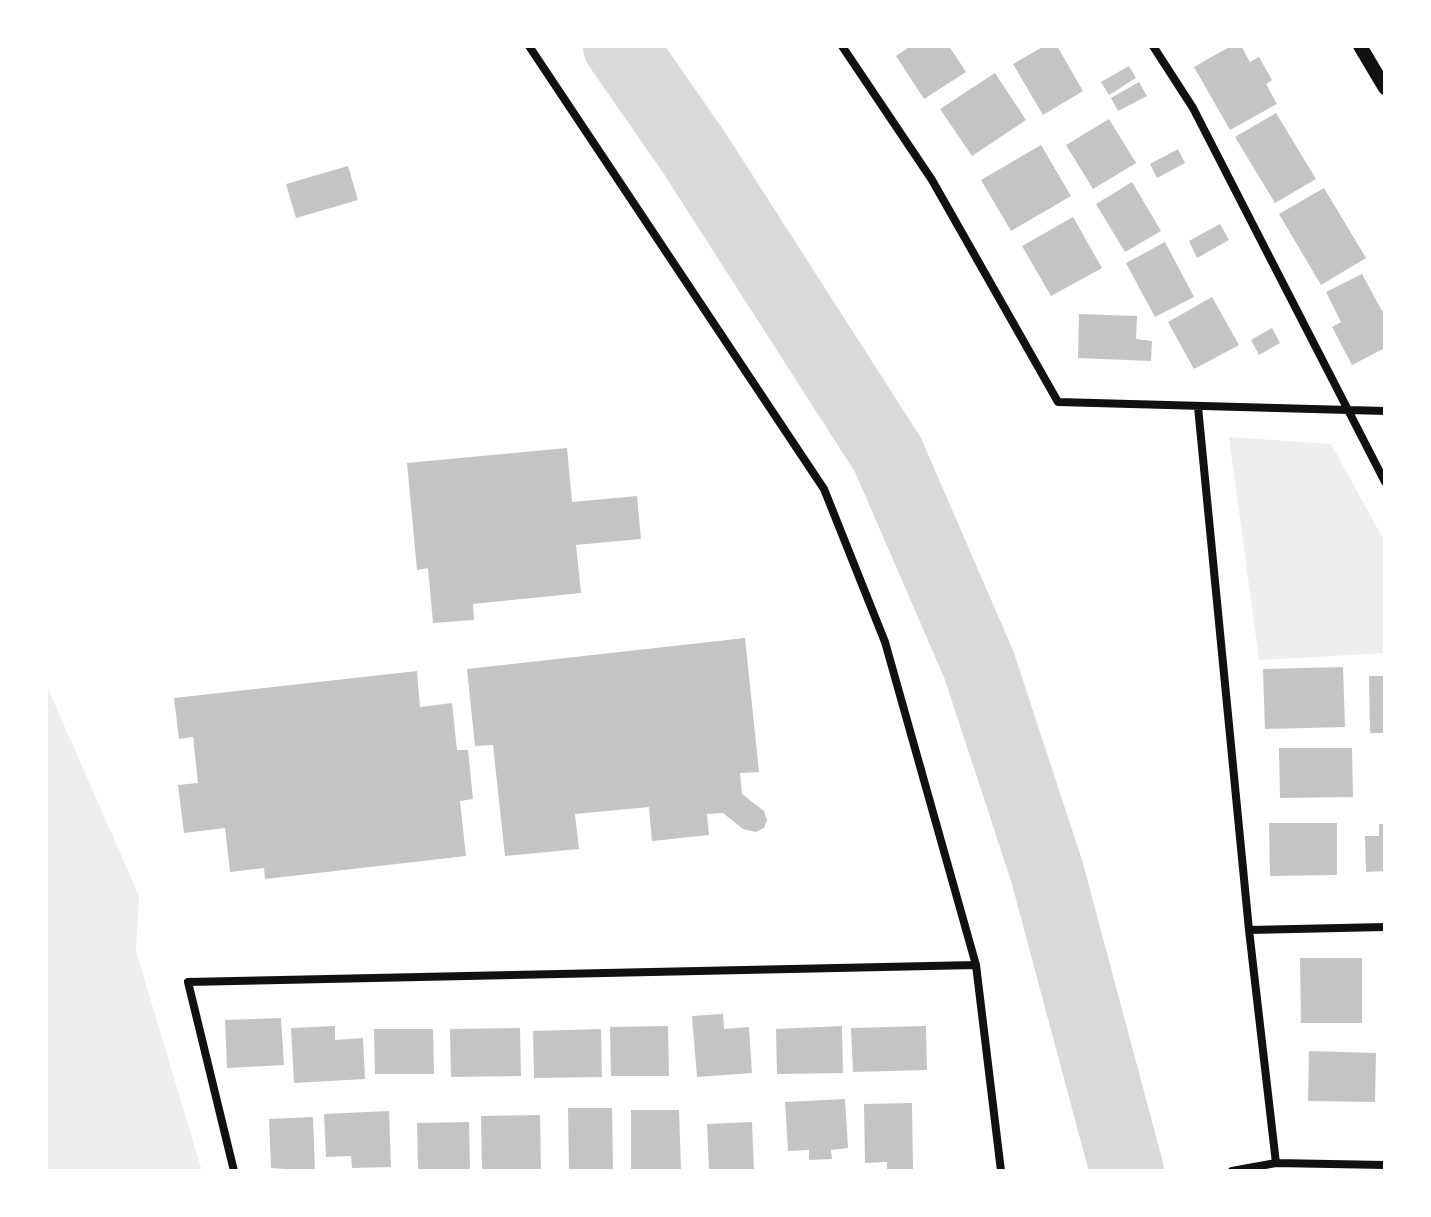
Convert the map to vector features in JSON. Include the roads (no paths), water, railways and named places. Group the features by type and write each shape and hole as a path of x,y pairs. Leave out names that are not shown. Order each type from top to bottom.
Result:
{"street":[{"path":"529,46 824,489 885,642 976,965 1001,1171"},
{"path":"842,46 932,180 1058,402 1385,411"},
{"path":"1153,46 1193,108 1385,482"},
{"path":"1360,46 1385,88"},
{"path":"1198,407 1249,930 1276,1163"},
{"path":"1249,930 1385,927"},
{"path":"234,1171 188,982 976,965"},
{"path":"1232,1171 1276,1163 1385,1165"}],"waterway":[{"path":"620,46 695,154 888,455 979,665 1047,872 1127,1171"}]}
